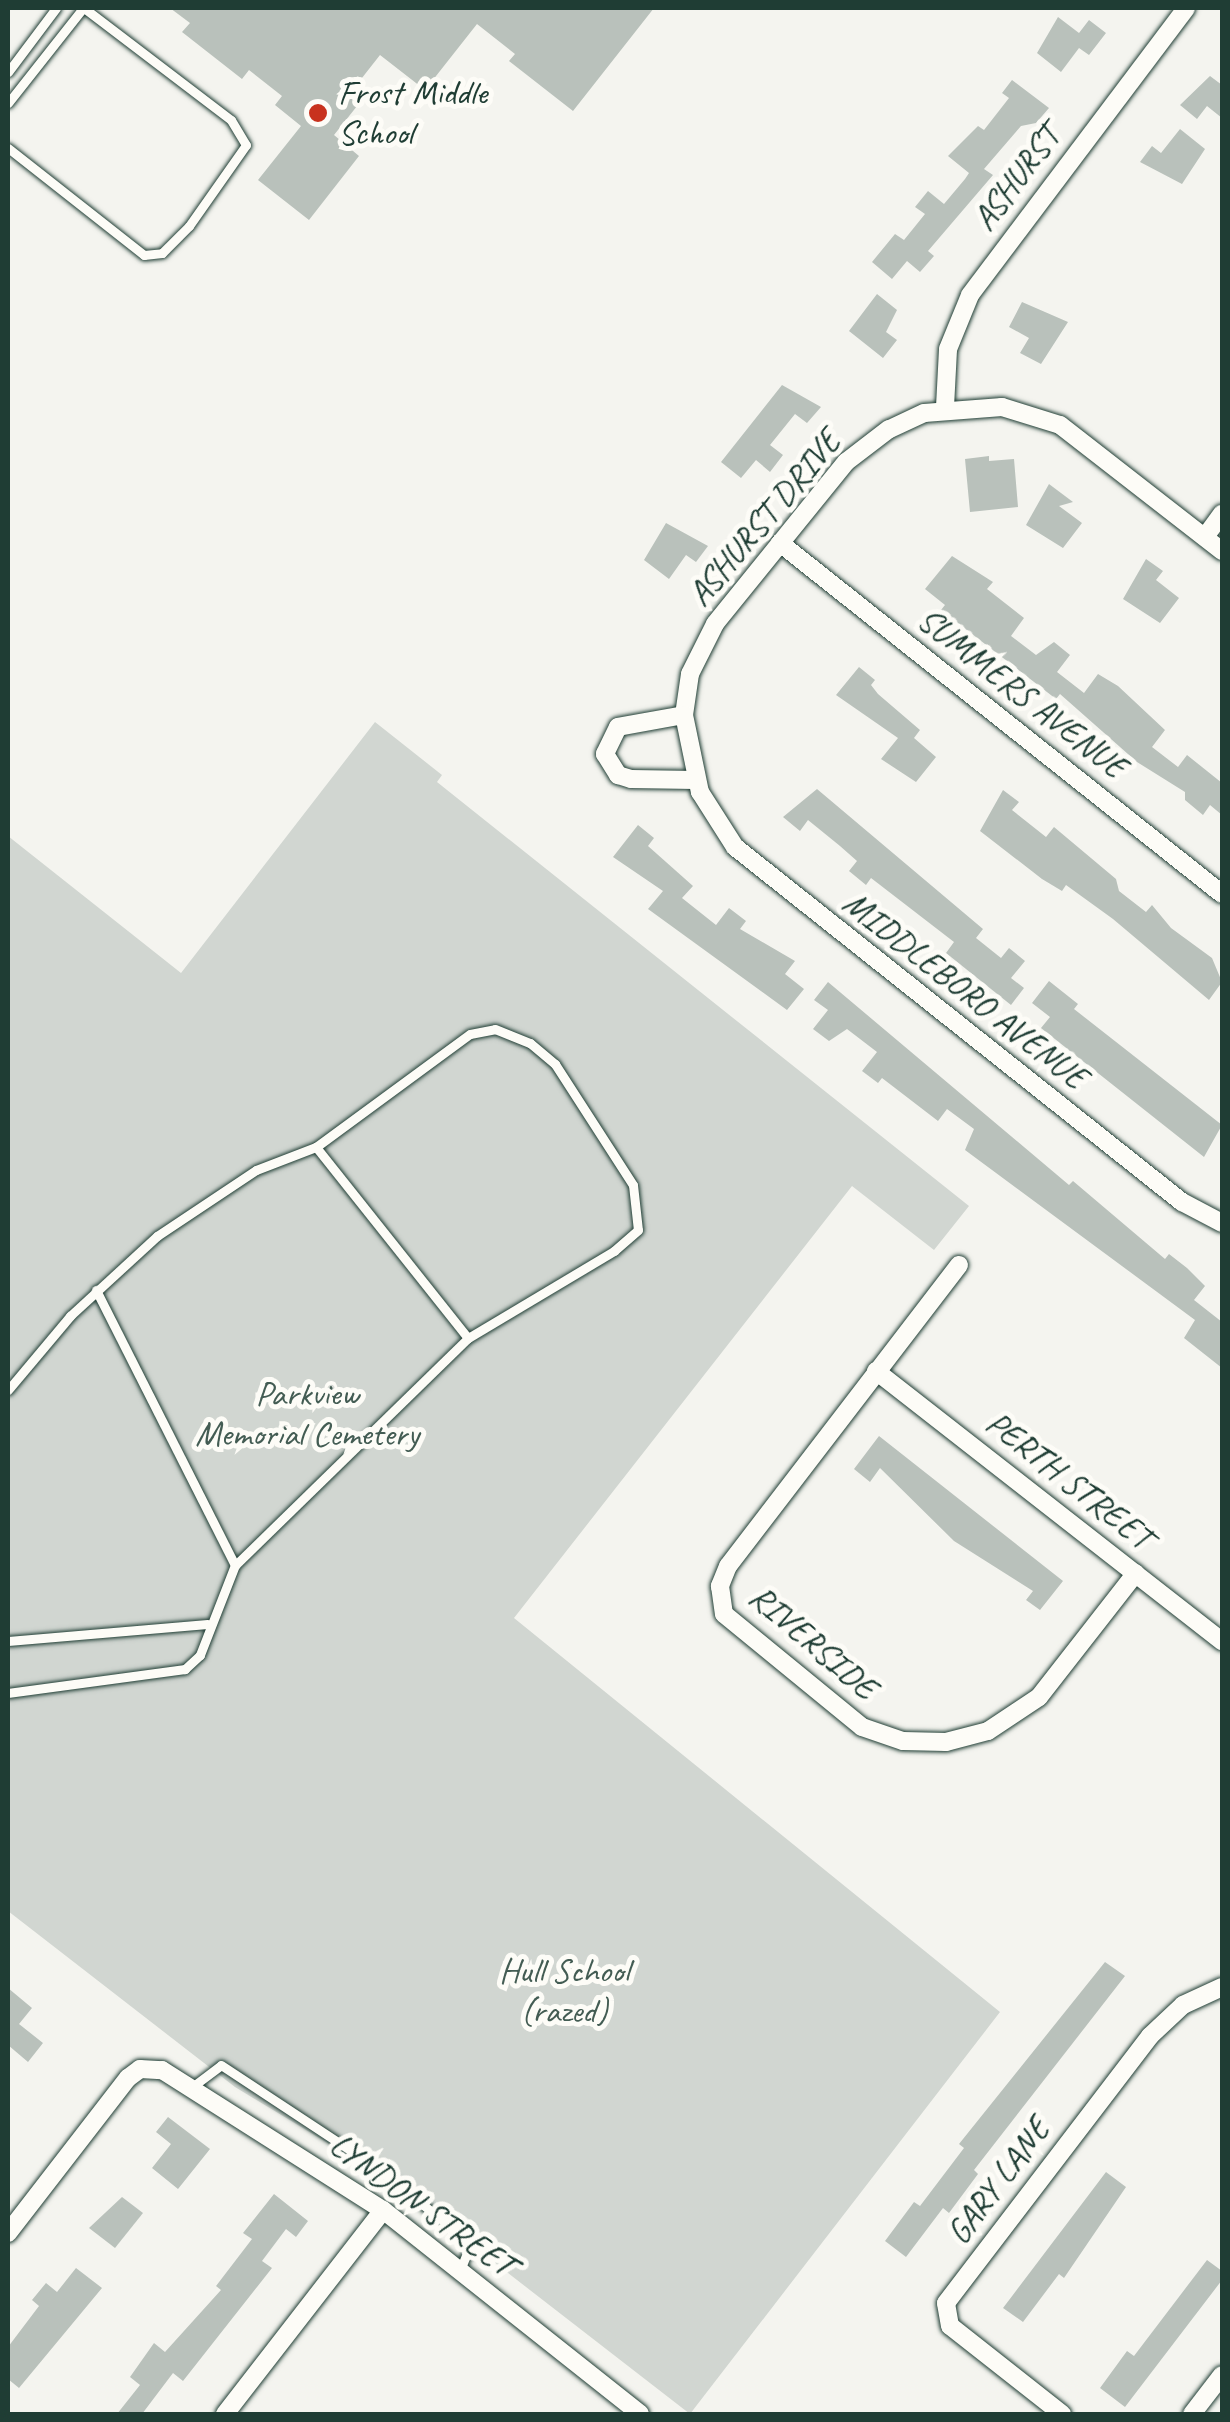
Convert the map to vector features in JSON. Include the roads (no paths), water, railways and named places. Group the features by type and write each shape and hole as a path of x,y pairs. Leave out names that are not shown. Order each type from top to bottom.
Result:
{"street":[{"name":"ASHURST","path":"945,407 948,349 970,295 1186,8"},
{"path":"945,407 1002,407 1060,425 1222,551"},
{"name":"ASHURST DRIVE","path":"689,754 684,715 705,639 780,543 868,444 906,420 945,407"},
{"path":"1205,537 1222,514"},
{"name":"SUMMERS AVENUE","path":"780,543 1222,894"},
{"path":"684,715 651,717 611,732 605,754 618,775 696,780"},
{"name":"MIDDLEBORO AVENUE","path":"689,754 696,780 717,824 762,870 1182,1202 1222,1223"},
{"path":"876,1371 959,1265"},
{"name":"RIVERSIDE","path":"876,1371 720,1586 730,1624 827,1704 862,1727 903,1741 946,1742 988,1731 1038,1696 1136,1573"},
{"name":"PERTH STREET","path":"876,1371 1222,1641"},
{"name":"GARY LANE","path":"1062,2414 950,2326 946,2303 1150,2036 1183,2005 1222,1988"},
{"name":"LYNDON STREET","path":"8,2233 128,2078 154,2068 192,2087 383,2210 640,2414"},
{"path":"225,2414 383,2210"},
{"path":"1192,2414 1222,2375"}],"lane":[{"path":"8,72 56,8"},
{"path":"8,103 83,8 232,120 246,145 189,226 162,253 144,255 8,148"},
{"path":"8,1390 96,1290 201,1205 256,1170 316,1146 470,1034 496,1029 530,1043 555,1064 633,1184 638,1230 614,1251 468,1338 235,1565 207,1624 200,1655 175,1673 8,1693"},
{"path":"316,1146 468,1338"},
{"path":"96,1290 235,1565"},
{"path":"8,1642 207,1624"},
{"path":"192,2087 221,2064 374,2166 471,2242 460,2270"}],"place":[{"name":"Frost Middle School","path":"318,113"}],"park label":[{"name":"Parkview Memorial Cemetery","path":"307,1414"},
{"name":"Hull School (razed)","path":"564,1991"}]}
